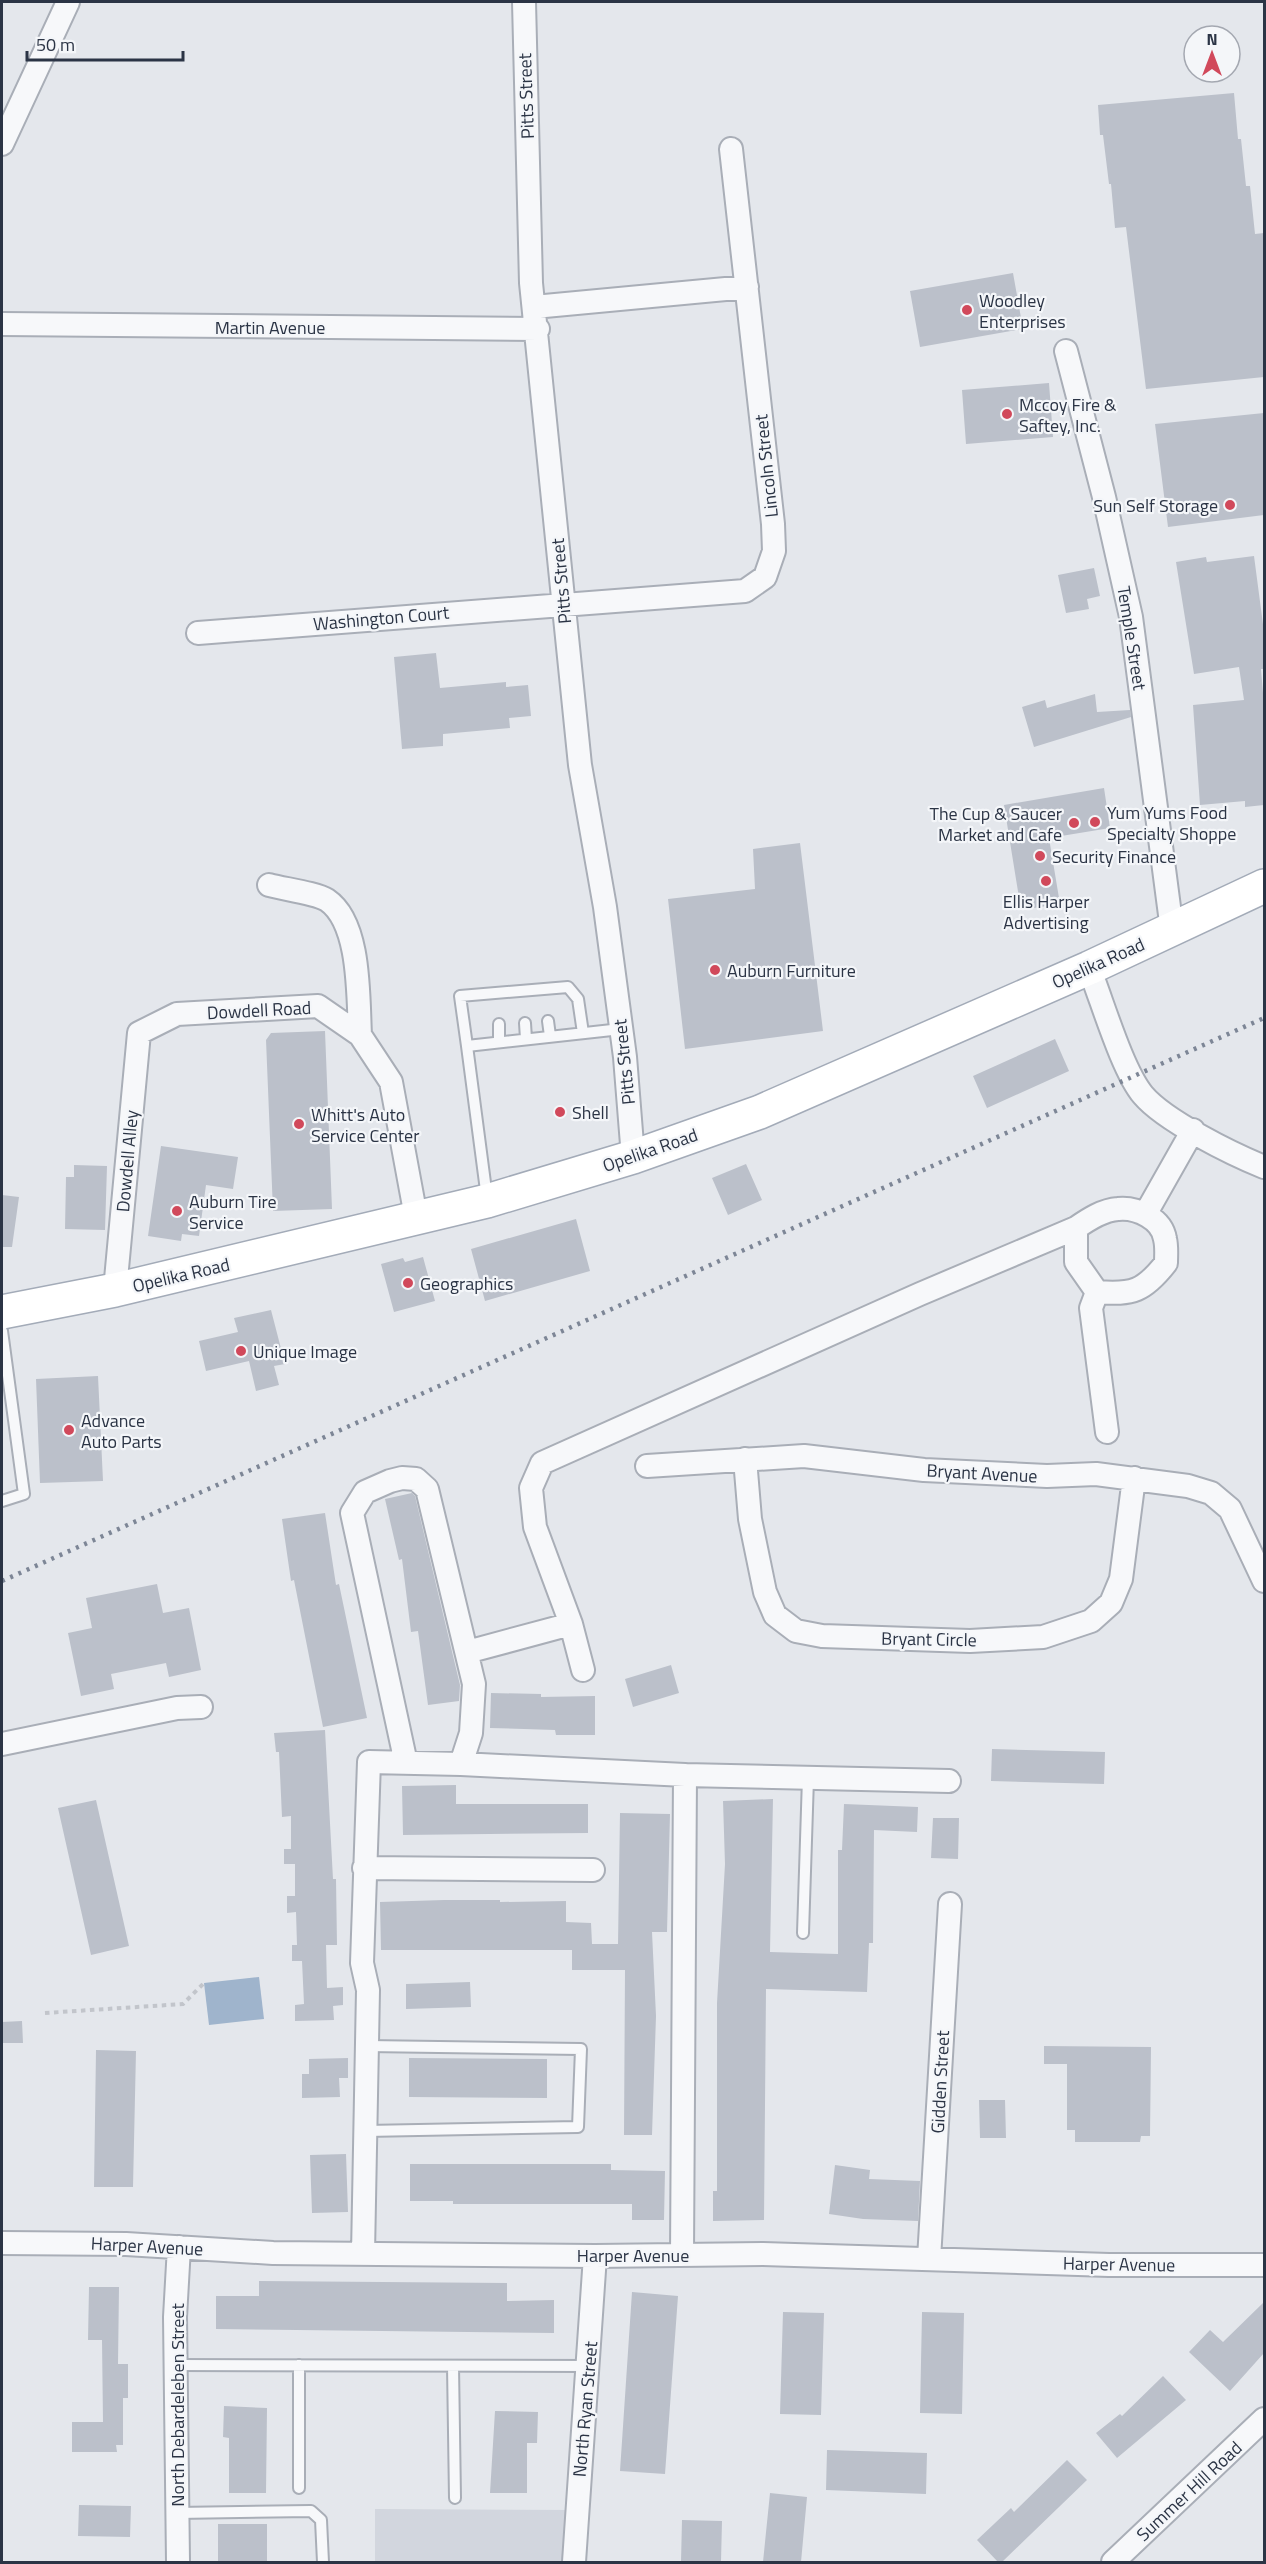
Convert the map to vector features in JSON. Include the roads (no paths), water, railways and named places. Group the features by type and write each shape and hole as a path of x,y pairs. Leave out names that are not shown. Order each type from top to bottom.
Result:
{"main road":[{"name":"Opelika Road","path":"2,1312 115,1290 487,1201 633,1157 760,1112 1089,968 1264,886"}],"street":[{"path":"2,144 68,2"},
{"name":"Pitts Street","path":"524,2 531,283 538,329 580,765 604,907 621,1029 633,1157"},
{"name":"Lincoln Street","path":"563,604 745,591 765,577 774,551 773,524 731,149"},
{"path":"534,307 747,287"},
{"name":"Martin Avenue","path":"2,324 538,329"},
{"name":"Temple Street","path":"1066,351 1104,497 1131,617 1172,930"},
{"name":"Washington Court","path":"198,633 563,604"},
{"path":"269,885 327,900 348,926 357,973 360,1035"},
{"path":"1089,968 1130,1074 1142,1094 1158,1109 1193,1130 1242,1158 1264,1167"},
{"name":"Dowdell Road","path":"139,1033 177,1014 318,1006 360,1035 391,1082 416,1217"},
{"name":"Dowdell Alley","path":"115,1290 139,1033"},
{"path":"1146,1214 1193,1130"},
{"path":"583,1670 571,1624 535,1527 531,1488 542,1463 920,1294 1076,1228 1093,1216 1119,1208 1146,1214 1157,1223 1165,1237 1166,1263 1150,1284 1133,1292 1097,1292"},
{"path":"1076,1228 1076,1262 1097,1292"},
{"path":"1097,1292 1091,1308 1107,1432"},
{"name":"Bryant Avenue","path":"647,1466 804,1456 924,1470 1047,1476 1096,1474 1188,1486 1211,1493 1230,1509 1264,1581"},
{"name":"Bryant Circle","path":"745,1459 750,1519 765,1592 774,1615 796,1631 822,1636 970,1641 1032,1638 1067,1631 1091,1621 1111,1603 1121,1579 1134,1478"},
{"path":"406,1763 352,1513 365,1492 402,1478 416,1479 427,1489 468,1652 474,1684 471,1733 461,1764"},
{"path":"468,1652 571,1624"},
{"path":"2,1744 177,1708 201,1707"},
{"path":"363,2254 368,1990 362,1963 369,1762 685,1775 949,1781"},
{"path":"682,2255 685,1775"},
{"path":"364,1868 593,1870"},
{"name":"Gidden Street","path":"929,2259 950,1904"},
{"name":"Harper Avenue","path":"2,2243 126,2244 273,2253 595,2256 763,2254 1109,2265 1264,2265"},
{"name":"North Debardeleben Street","path":"178,2562 176,2365 179,2247"},
{"name":"North Ryan Street","path":"574,2562 595,2256"},
{"name":"Summer Hill Road","path":"1113,2562 1264,2419"}],"lane":[{"path":"487,1201 460,996 497,998 523,996 545,994 568,987 578,999 583,1034"},
{"path":"548,1021 550,1036"},
{"path":"525,1023 526,1039"},
{"path":"499,1024 500,1042"},
{"path":"467,1046 621,1029"},
{"path":"2,1331 5,1377 24,1494 2,1501"},
{"path":"803,1933 808,1778"},
{"path":"366,2131 578,2127 581,2049 367,2046"},
{"path":"176,2365 589,2366"},
{"path":"299,2365 299,2488"},
{"path":"453,2366 454,2498"},
{"path":"177,2513 311,2511 321,2520 323,2562"}],"water":[{"path":"259,1977 264,2019 209,2025 204,1983"}],"railway":[{"path":"2,1581 1264,1018"}],"place":[{"name":"Woodley Enterprises","path":"967,310"},
{"name":"Mccoy Fire & Saftey, Inc.","path":"1007,414"},
{"name":"Sun Self Storage","path":"1230,505"},
{"name":"Yum Yums Food Specialty Shoppe","path":"1095,822"},
{"name":"The Cup & Saucer Market and Cafe","path":"1074,823"},
{"name":"Security Finance","path":"1040,856"},
{"name":"Ellis Harper Advertising","path":"1046,881"},
{"name":"Auburn Furniture","path":"715,970"},
{"name":"Shell","path":"560,1112"},
{"name":"Whitt's Auto Service Center","path":"299,1124"},
{"name":"Auburn Tire Service","path":"177,1211"},
{"name":"Geographics","path":"408,1283"},
{"name":"Unique Image","path":"241,1351"},
{"name":"Advance Auto Parts","path":"69,1430"}]}
